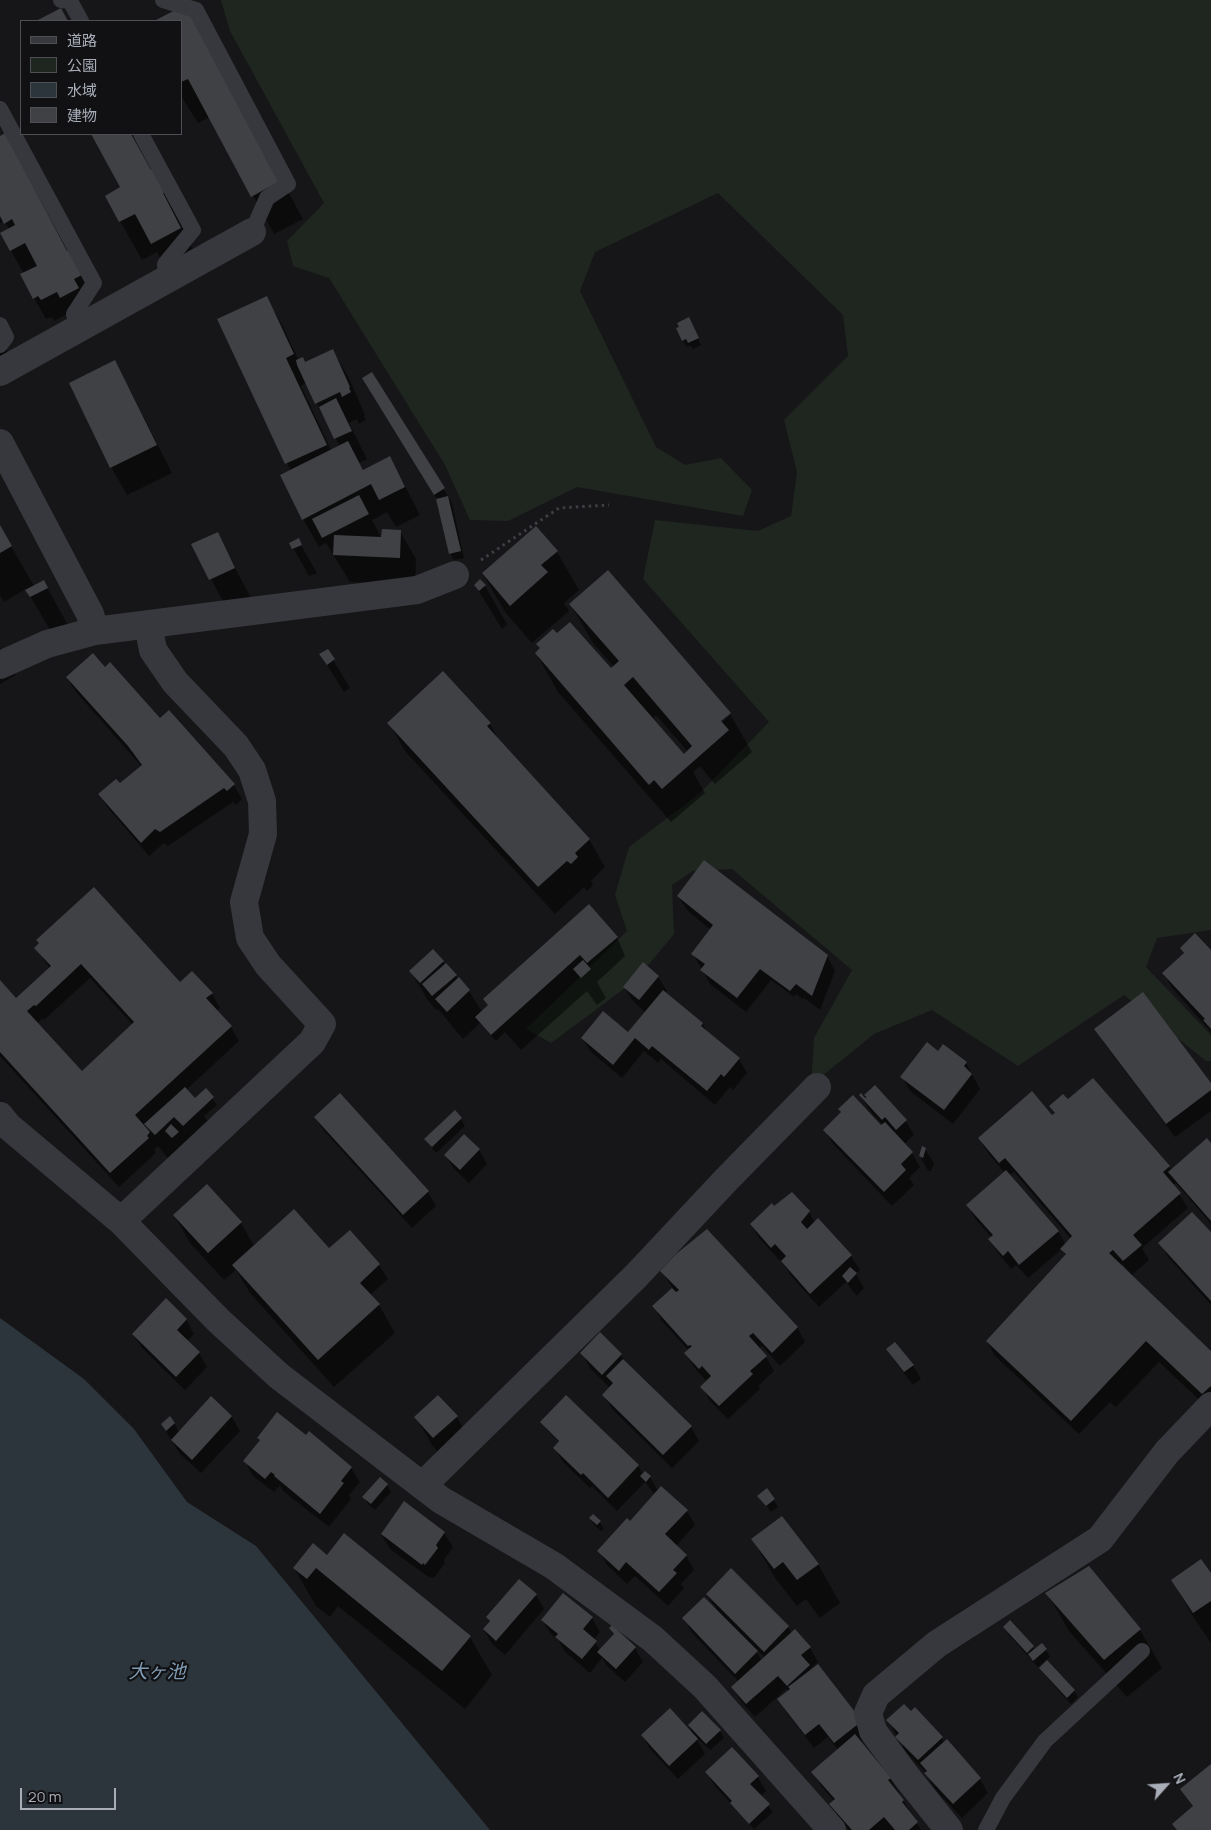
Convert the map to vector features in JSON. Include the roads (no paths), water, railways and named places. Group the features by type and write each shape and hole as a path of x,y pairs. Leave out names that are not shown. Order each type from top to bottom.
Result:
{"street":[{"path":"0,372 252,232"},
{"path":"0,443 90,614 95,631"},
{"path":"0,666 47,644 95,631 417,590 455,575"},
{"path":"120,1221 312,1042 322,1024 268,966 250,938 244,902 263,834 262,801 252,770 236,746 175,682 153,650 148,624"},
{"path":"423,1485 636,1276 726,1180 818,1087"},
{"path":"0,1116 8,1126 120,1221 219,1321 279,1376 441,1500 554,1566 653,1639 705,1687 832,1830"},
{"path":"949,1830 873,1731 868,1713 876,1695 937,1644 1100,1539 1167,1452 1211,1406"}],"lane":[{"path":"61,0 70,2 80,20"},
{"path":"163,0 196,10 288,184 267,198 252,232"},
{"path":"0,109 94,283 74,314 78,328"},
{"path":"142,135 193,230 165,264 166,280"},
{"path":"0,325 6,337 0,345"},
{"path":"986,1830 1003,1798 1045,1741 1142,1651"}],"water":[{"name":"大ヶ池","path":"0,1318 84,1379 134,1429 187,1502 256,1546 490,1830 0,1830"}]}
